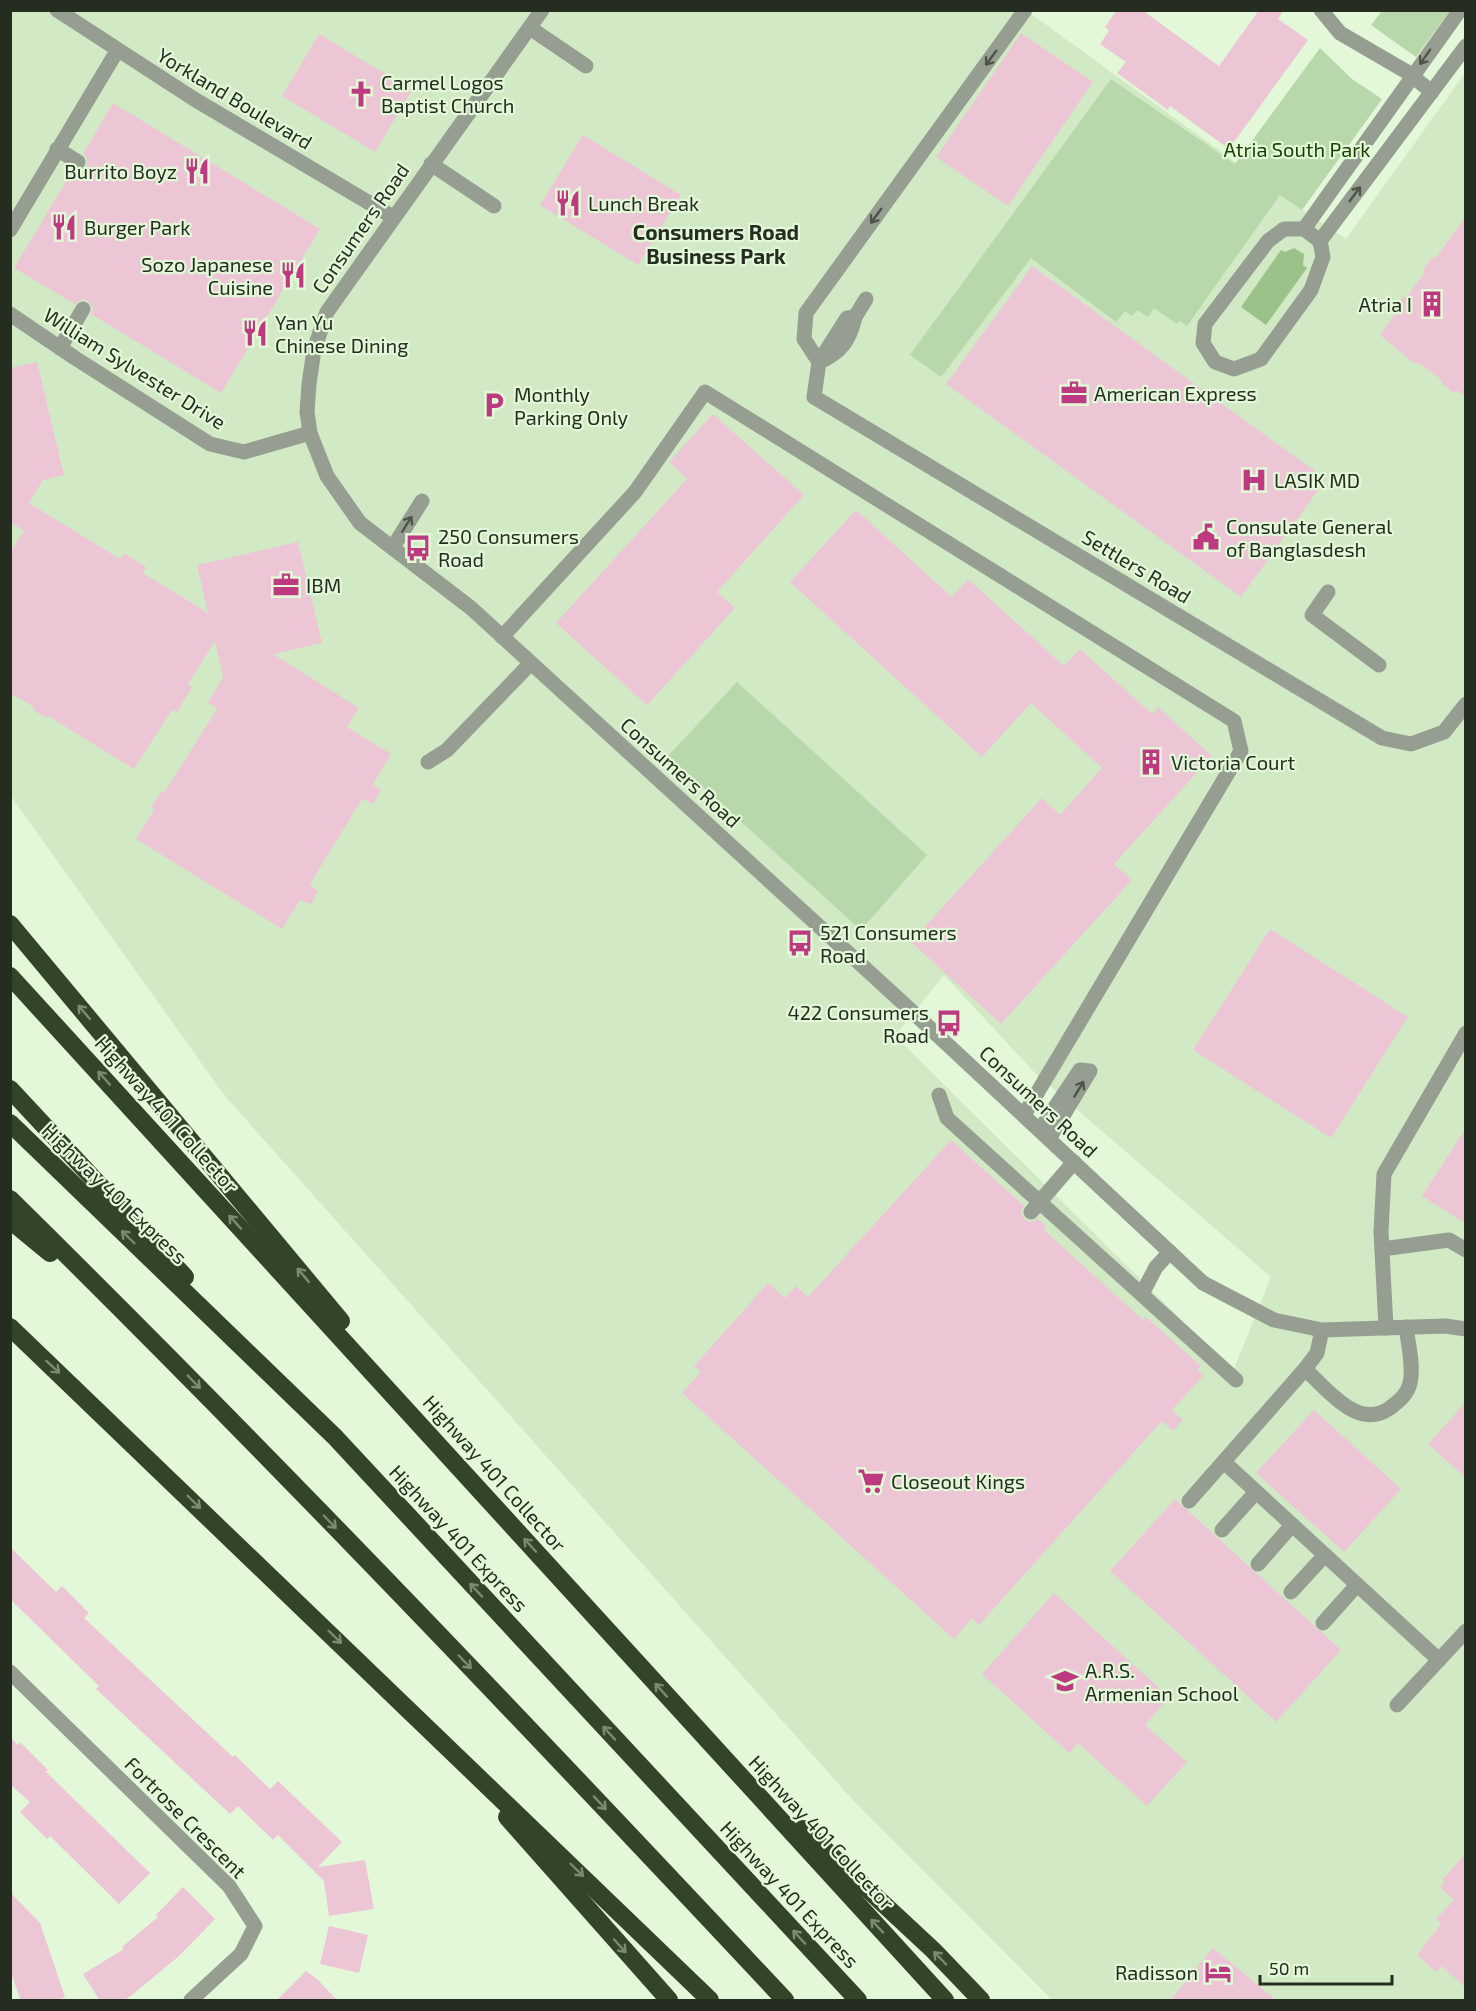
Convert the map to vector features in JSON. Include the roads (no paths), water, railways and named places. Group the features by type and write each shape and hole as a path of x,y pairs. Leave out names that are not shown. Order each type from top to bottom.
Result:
{"highway":[{"path":"10,924 502,1514"},
{"name":"Highway 401 Collector","path":"10,976 945,2001"},
{"path":"10,1089 336,1438"},
{"name":"Highway 401 Express","path":"10,1123 336,1438 858,2001"},
{"path":"10,1199 153,1340 538,1737 785,2001"},
{"path":"10,1220 153,1340"},
{"path":"10,1327 445,1742 710,2001"},
{"path":"700,1733 933,1950 981,2001"},
{"path":"445,1742 550,1868 669,2001"}],"street":[{"name":"Yorkland Boulevard","path":"57,10 117,51 393,217"},
{"name":"Consumers Road","path":"542,10 327,312 314,350 307,412 310,433 327,476 360,523 471,608 1024,1115 1203,1283 1274,1320 1322,1329 1445,1326 1466,1329"},
{"path":"866,299 855,317 851,335 836,355 819,362 804,339 806,313 1025,10"},
{"path":"1321,10 1340,33 1412,76 1432,92"},
{"path":"1304,229 1460,10"},
{"path":"530,28 586,66"},
{"path":"1320,241 1466,46"},
{"path":"10,230 117,51"},
{"path":"57,149 78,162"},
{"path":"431,164 494,206"},
{"path":"1284,229 1304,229 1320,241 1323,257 1311,290 1261,359 1234,369 1215,362 1203,343 1205,324 1268,241 1284,229"},
{"path":"60,348 83,309"},
{"name":"William Sylvester Drive","path":"10,314 210,444 244,452 310,433"},
{"name":"Settlers Road","path":"819,362 814,397 1382,738 1411,744 1444,732 1466,704"},
{"path":"502,637 635,492 705,392 1234,721 1241,751 1024,1115"},
{"path":"393,547 422,501"},
{"path":"1328,592 1312,615 1379,665"},
{"path":"428,762 447,750 531,663"},
{"path":"1386,1328 1382,1249 1384,1174 1466,1033"},
{"path":"939,1095 947,1118 1035,1207 1142,1294 1236,1380"},
{"path":"1035,1207 1074,1162"},
{"path":"1382,1249 1449,1240 1466,1250"},
{"path":"1142,1294 1156,1267 1170,1252"},
{"path":"1305,1369 1344,1406 1369,1415 1385,1411 1407,1394 1411,1381 1406,1327"},
{"path":"1189,1501 1305,1369 1317,1353 1322,1329"},
{"path":"1224,1462 1439,1660"},
{"path":"1222,1530 1256,1492"},
{"path":"1258,1564 1292,1525"},
{"path":"1291,1592 1325,1555"},
{"path":"1323,1623 1357,1585"},
{"path":"1397,1705 1466,1631"},
{"name":"Fortrose Crescent","path":"10,1672 229,1886 255,1926 241,1954 191,2001"}],"place":[{"name":"Carmel Logos Baptist Church","path":"361,94"},
{"name":"Burrito Boyz","path":"197,171"},
{"name":"Lunch Break","path":"568,203"},
{"name":"Burger Park","path":"64,227"},
{"name":"Sozo Japanese Cuisine","path":"293,275"},
{"name":"Atria I","path":"1432,304"},
{"name":"Yan Yu Chinese Dining","path":"255,333"},
{"name":"American Express","path":"1074,393"},
{"name":"Monthly Parking Only","path":"494,405"},
{"name":"LASIK MD","path":"1254,480"},
{"name":"Consulate General of Banglasdesh","path":"1206,537"},
{"name":"250 Consumers Road","path":"418,548"},
{"name":"IBM","path":"286,585"},
{"name":"Victoria Court","path":"1151,762"},
{"name":"521 Consumers Road","path":"800,943"},
{"name":"422 Consumers Road","path":"949,1023"},
{"name":"Closeout Kings","path":"871,1481"},
{"name":"A.R.S. Armenian School","path":"1065,1681"},
{"name":"Radisson","path":"1218,1972"}],"district":[{"name":"Consumers Road Business Park","path":"716,243"}],"park label":[{"name":"Atria South Park","path":"1297,149"}]}
